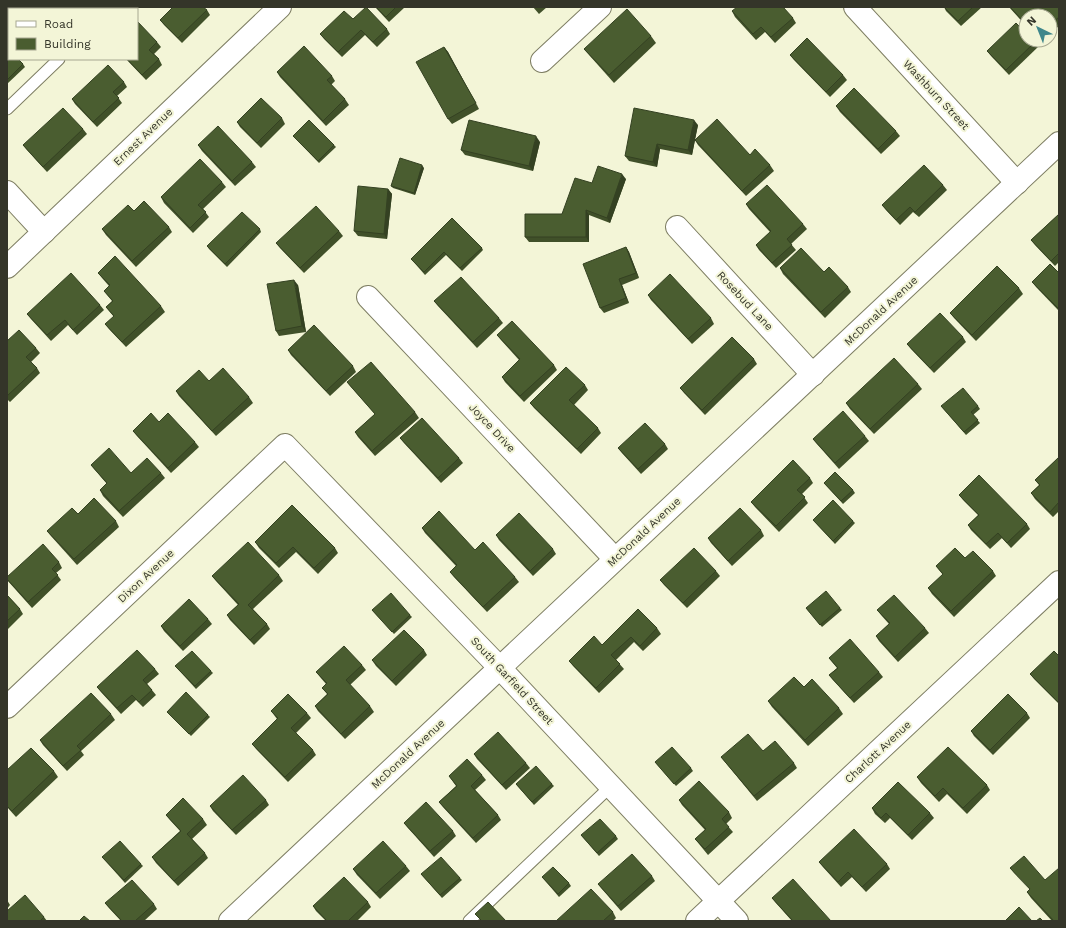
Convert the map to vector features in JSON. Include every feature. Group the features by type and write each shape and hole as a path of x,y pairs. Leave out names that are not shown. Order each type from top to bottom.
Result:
{"street":[{"name":"Ernest Avenue","path":"7,268 280,7"},
{"path":"542,61 600,7"},
{"name":"Washburn Street","path":"855,7 1017,183"},
{"name":"McDonald Avenue","path":"230,921 1059,143"},
{"path":"7,192 44,232"},
{"name":"Rosebud Lane","path":"677,227 813,375"},
{"name":"Joyce Drive","path":"368,297 615,559"},
{"name":"South Garfield Street","path":"285,445 500,668 736,921"},
{"name":"Dixon Avenue","path":"7,707 285,445"},
{"name":"Charlott Avenue","path":"697,921 1059,582"}],"lane":[{"path":"7,109 58,60"},
{"path":"468,921 611,786"}],"building":[{"path":"7,7 47,8 8,8 8,12"},
{"path":"173,7 203,7 207,10 178,38 160,20"},
{"path":"366,7 387,29 373,42 361,30 338,52 320,34 344,11 353,19"},
{"path":"376,7 396,7 386,17"},
{"path":"737,7 783,7 793,18 771,37 761,27 753,34 732,11"},
{"path":"944,7 973,7 958,21"},
{"path":"1010,7 1059,7 1058,18 1058,8 1018,8 1018,16"},
{"path":"627,9 651,36 609,75 584,49"},
{"path":"138,22 157,42 149,50 159,59 142,75 128,60 138,60"},
{"path":"1016,23 1018,25 1018,48 1029,48 1006,70 987,51"},
{"path":"807,38 843,75 826,92 790,55"},
{"path":"304,46 332,76 327,80 345,99 323,121 277,72"},
{"path":"444,47 476,103 448,119 416,62"},
{"path":"8,52 8,60 19,60 23,64 7,80"},
{"path":"108,65 124,82 113,92 119,98 93,122 72,99"},
{"path":"854,88 896,131 878,149 836,106"},
{"path":"261,98 282,118 257,143 237,122"},
{"path":"63,108 83,129 43,167 23,145"},
{"path":"634,108 694,120 688,150 657,144 653,162 625,156"},
{"path":"717,119 750,155 755,149 770,165 742,191 695,140"},
{"path":"309,120 334,145 318,161 293,136"},
{"path":"469,120 536,136 529,166 461,150"},
{"path":"218,126 252,162 232,181 198,145"},
{"path":"400,158 422,165 414,193 391,186"},
{"path":"200,159 222,182 198,205 206,212 190,228 161,197"},
{"path":"924,165 943,185 915,212 910,207 896,220 882,205"},
{"path":"598,166 622,174 607,218 586,210 586,237 525,237 525,214 562,214 575,178 592,183"},
{"path":"767,185 803,224 787,239 792,245 772,263 756,245 771,231 746,204"},
{"path":"358,186 388,189 384,234 354,231"},
{"path":"144,201 169,227 132,261 102,229 128,205 134,211"},
{"path":"316,206 339,231 300,268 276,243"},
{"path":"242,212 260,229 225,264 207,246"},
{"path":"1059,214 1059,253 1051,261 1031,240"},
{"path":"452,218 482,248 460,268 444,252 424,272 411,259"},
{"path":"626,247 636,273 619,279 626,298 600,308 583,264"},
{"path":"801,248 824,272 829,267 848,287 821,312 780,268"},
{"path":"115,256 161,306 122,342 105,324 114,316 106,307 113,301 104,291 110,285 98,273"},
{"path":"1050,264 1059,273 1059,309 1032,282"},
{"path":"997,266 1019,288 972,335 950,313"},
{"path":"71,273 100,305 73,330 65,320 47,335 27,314"},
{"path":"670,274 711,318 688,339 648,295"},
{"path":"461,277 499,318 473,342 434,301"},
{"path":"294,280 302,326 276,331 267,284"},
{"path":"940,313 963,337 930,368 907,344"},
{"path":"512,321 554,365 520,396 502,377 520,359 497,335"},
{"path":"314,325 353,366 326,391 288,350"},
{"path":"19,330 36,348 26,357 37,368 7,396 7,341"},
{"path":"732,337 754,359 702,410 680,388"},
{"path":"894,358 918,384 870,429 846,403"},
{"path":"371,362 415,412 372,451 355,432 375,414 347,382"},
{"path":"566,367 585,385 569,400 598,428 577,449 530,403"},
{"path":"223,368 249,397 212,431 176,391 199,370 209,381"},
{"path":"963,388 978,406 971,412 978,420 964,432 941,406"},
{"path":"843,411 865,436 835,463 813,439"},
{"path":"151,413 159,422 168,413 195,442 168,468 133,431"},
{"path":"422,418 459,458 438,478 400,438"},
{"path":"645,423 665,444 638,469 618,448"},
{"path":"109,448 131,473 147,458 161,473 119,511 100,490 107,483 91,465"},
{"path":"1059,457 1059,502 1050,512 1031,493 1040,485 1035,480"},
{"path":"793,460 810,478 797,490 805,497 776,526 751,502"},
{"path":"835,472 853,490 841,501 824,483"},
{"path":"979,475 1027,524 1007,543 998,533 986,544 968,525 979,515 959,495"},
{"path":"94,498 116,521 74,559 47,531 72,508 78,514"},
{"path":"833,500 853,521 833,541 813,520"},
{"path":"292,505 335,548 314,568 293,547 276,563 255,542"},
{"path":"740,508 761,530 728,561 708,538"},
{"path":"439,511 475,550 483,542 515,577 483,607 450,572 457,565 422,528"},
{"path":"519,513 553,549 530,571 496,535"},
{"path":"248,542 279,575 248,605 267,624 250,640 227,615 239,604 212,576"},
{"path":"43,544 59,562 52,569 58,575 28,602 7,579 7,577"},
{"path":"694,548 716,571 683,603 660,580"},
{"path":"955,548 965,558 973,551 993,571 951,611 928,588 943,574 936,566"},
{"path":"826,591 840,608 820,625 806,608"},
{"path":"391,593 410,615 392,632 372,610"},
{"path":"7,595 20,609 7,621"},
{"path":"894,595 925,628 895,657 876,636 890,623 877,610"},
{"path":"189,599 208,619 180,646 161,626"},
{"path":"638,609 657,628 640,646 631,637 611,655 620,664 596,688 569,661 594,636 602,645"},
{"path":"404,630 424,650 392,681 372,660"},
{"path":"850,639 879,672 850,698 829,675 838,668 829,658"},
{"path":"344,646 362,665 346,680 370,706 341,734 315,706 328,694 322,688 327,683 316,672"},
{"path":"137,650 155,669 143,680 152,690 139,702 132,695 117,708 97,687"},
{"path":"192,651 211,671 195,686 175,666"},
{"path":"1054,651 1059,656 1059,703 1030,674"},
{"path":"794,677 804,687 812,679 839,708 805,740 768,701"},
{"path":"186,692 208,715 189,734 167,712"},
{"path":"91,693 111,714 77,746 81,750 63,766 40,740"},
{"path":"288,694 307,713 291,728 313,750 285,777 252,744 278,718 271,711"},
{"path":"1008,694 1027,713 990,750 971,731"},
{"path":"498,732 526,763 502,785 474,754"},
{"path":"748,734 763,751 775,741 794,763 754,796 721,757"},
{"path":"672,747 691,768 674,784 655,762"},
{"path":"948,747 987,785 963,808 943,788 935,796 917,777"},
{"path":"31,748 54,771 12,811 7,806 7,770"},
{"path":"467,759 482,775 471,786 498,815 473,838 439,802 457,786 449,776"},
{"path":"536,766 552,784 532,802 516,784"},
{"path":"243,775 266,800 232,830 210,806"},
{"path":"699,781 729,812 722,819 729,827 705,849 695,839 706,829 679,800"},
{"path":"898,782 930,813 908,835 886,813 881,818 872,808"},
{"path":"183,798 203,819 187,834 205,853 174,881 152,857 181,831 166,815"},
{"path":"426,802 453,831 430,851 404,823"},
{"path":"600,819 616,836 597,853 581,835"},
{"path":"854,829 887,864 862,887 848,872 838,882 819,862"},
{"path":"120,841 141,864 124,880 102,857"},
{"path":"383,841 406,866 376,893 353,869"},
{"path":"632,854 652,876 618,906 598,884"},
{"path":"1024,856 1045,880 1059,868 1059,921 1054,921 1027,892 1030,889 1010,868"},
{"path":"441,857 460,878 440,895 421,874"},
{"path":"553,867 569,883 558,894 542,877"},
{"path":"344,877 368,902 348,921 327,921 313,906"},
{"path":"793,879 831,921 793,921 772,898"},
{"path":"132,880 154,904 135,921 122,921 105,903"},
{"path":"591,889 613,912 603,921 556,921"},
{"path":"25,895 44,917 40,921 7,921 7,911"},
{"path":"488,902 506,921 482,921 475,914"},
{"path":"1019,907 1032,921 1005,921"},
{"path":"84,916 90,921 79,921"},
{"path":"1040,918 1043,921 1036,921"}]}
